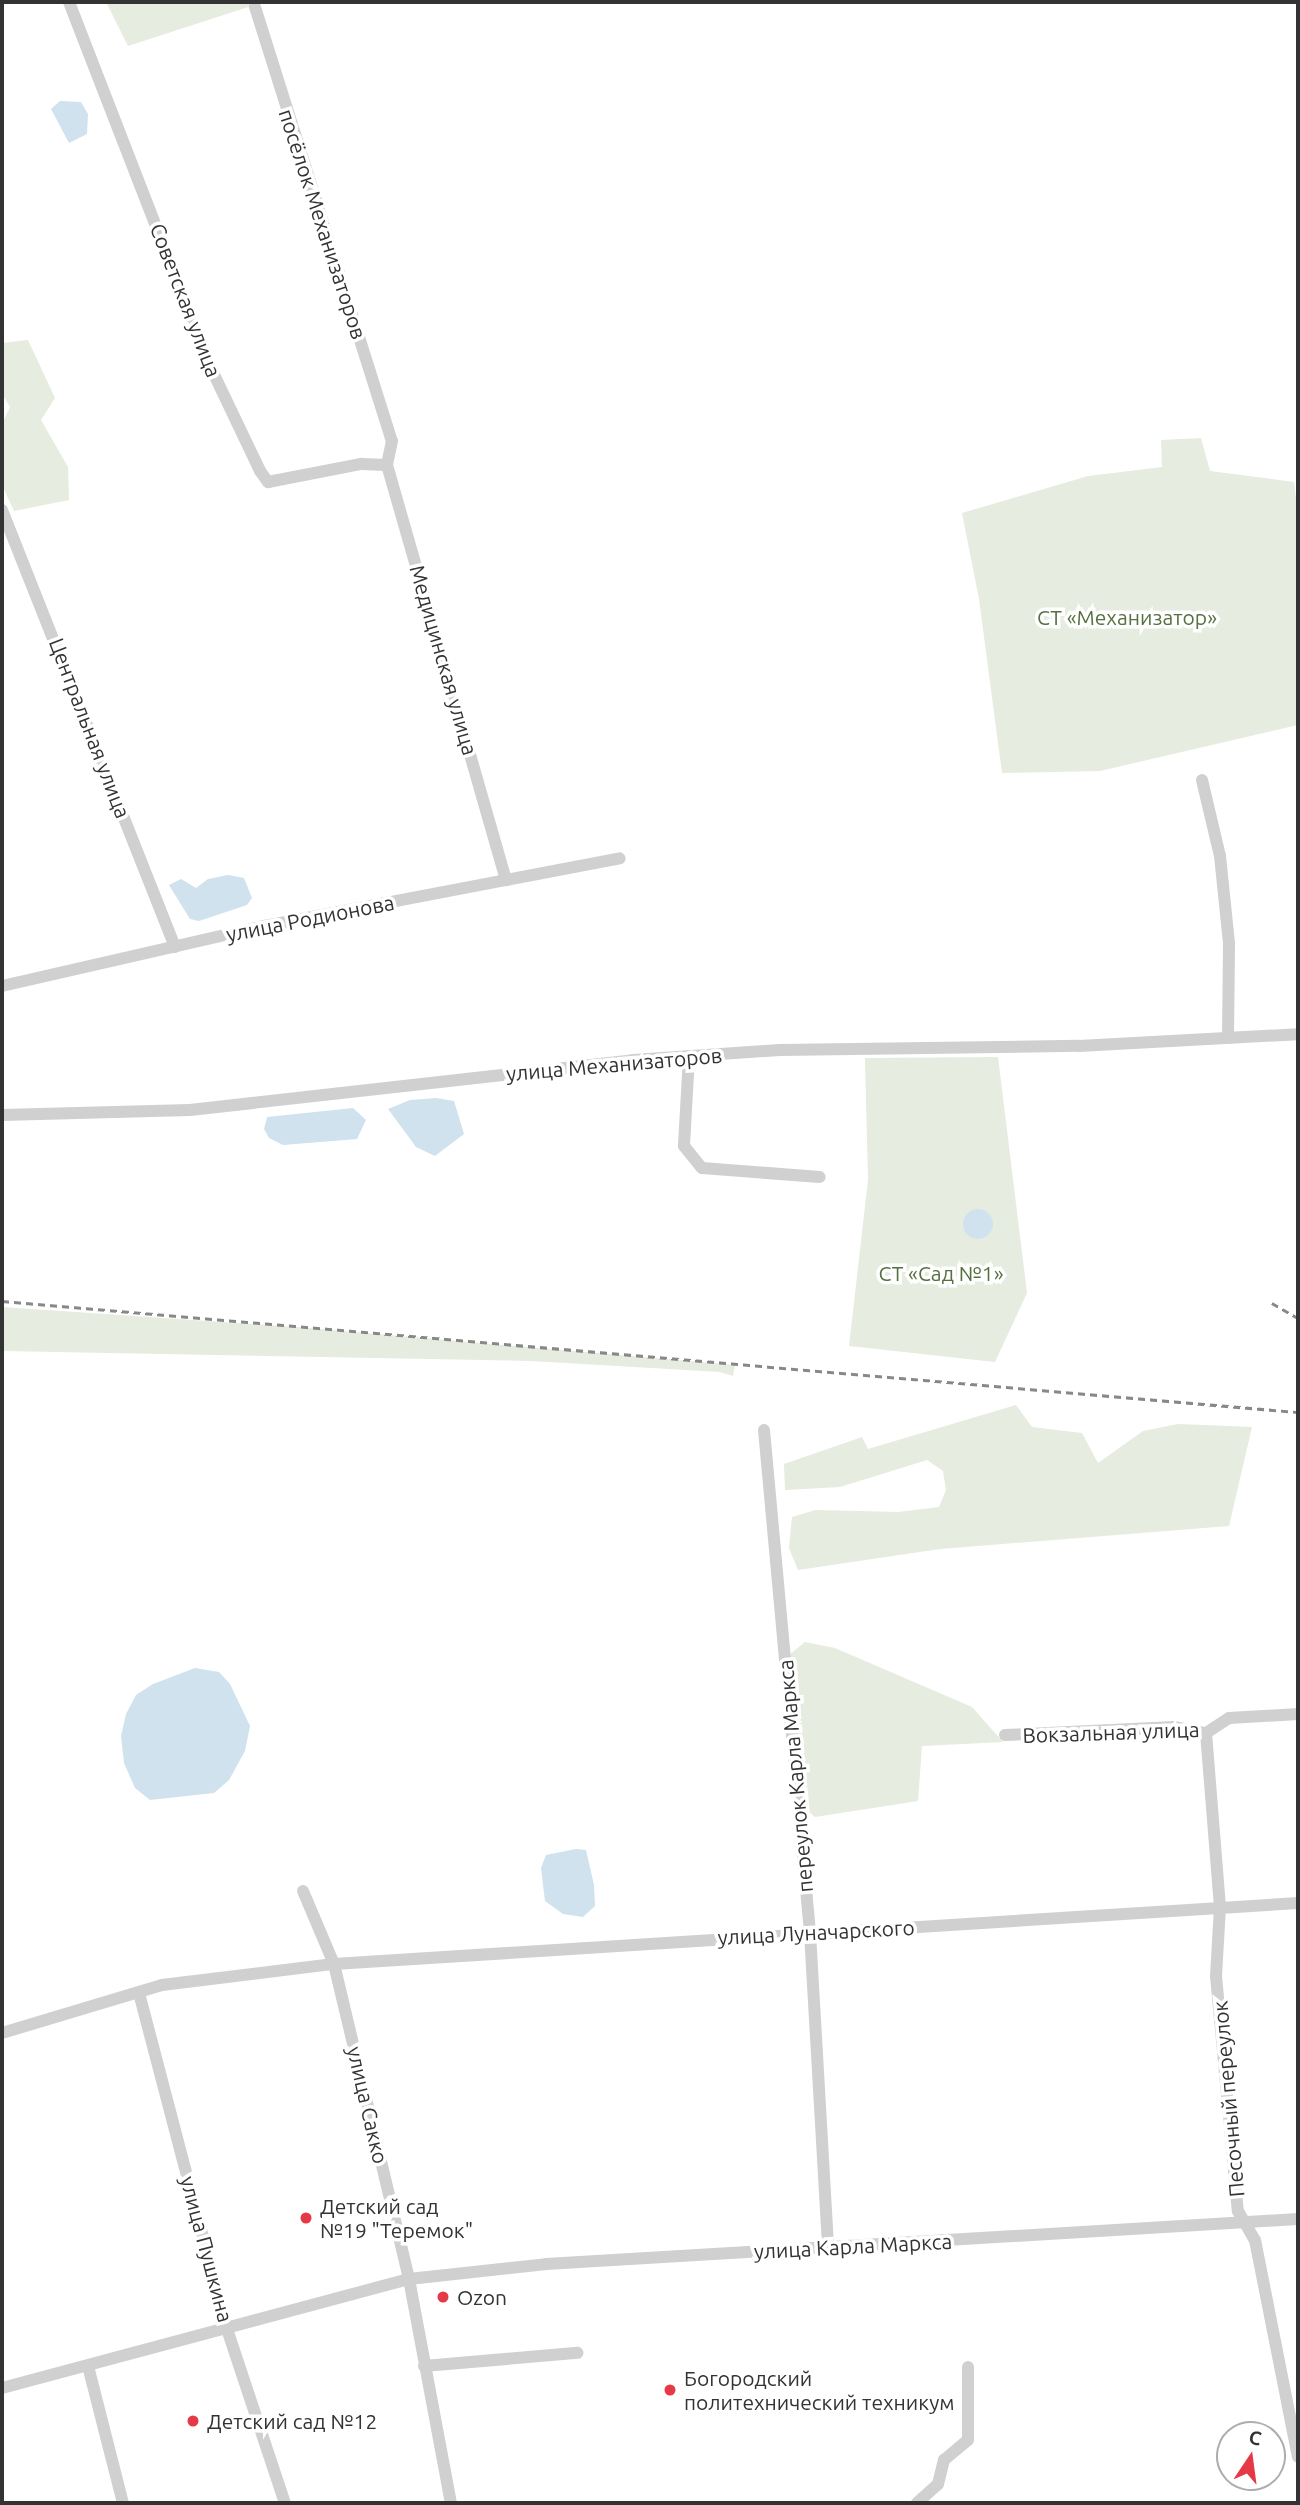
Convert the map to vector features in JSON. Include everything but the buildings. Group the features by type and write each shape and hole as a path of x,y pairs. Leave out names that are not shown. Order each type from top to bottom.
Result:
{"street":[{"name":"Советская улица","path":"69,2 210,366 260,471 268,482 361,464 387,466"},
{"name":"посёлок Механизаторов","path":"255,7 392,440"},
{"name":"Медицинская улица","path":"392,440 387,466 506,880"},
{"name":"Центральная улица","path":"2,510 175,947"},
{"path":"1202,780 1220,856 1228,931 1228,1038"},
{"name":"улица Родионова","path":"2,986 175,947 620,858"},
{"name":"улица Механизаторов","path":"2,1115 190,1110 689,1056 780,1049 1079,1046 1298,1034"},
{"path":"689,1056 684,1146 702,1168 820,1177"},
{"name":"переулок Карла Маркса","path":"764,1430 810,1933 828,2248"},
{"name":"Вокзальная улица","path":"1004,1735 1174,1727 1206,1733 1229,1718 1298,1714"},
{"name":"Песочный переулок","path":"1206,1733 1220,1907 1218,2000 1238,2211 1248,2223 1298,2457"},
{"name":"улица Сакко","path":"303,1891 334,1964 409,2279 451,2503"},
{"name":"улица Луначарского","path":"2,2033 162,1985 334,1964 1298,1903"},
{"name":"улица Пушкина","path":"139,1993 227,2329 285,2503"},
{"name":"улица Карла Маркса","path":"2,2388 409,2279 546,2264 1298,2219"},
{"path":"424,2366 577,2353"},
{"path":"88,2366 123,2503"},
{"path":"917,2503 938,2484 944,2460 968,2441 968,2367"}],"green space":[{"path":"106,2 264,2 128,46"},
{"path":"28,340 55,398 41,420 68,467 69,500 14,511 2,485 2,424 10,407 2,394 2,343"},
{"name":"СТ «Механизатор»","path":"1201,438 1210,471 1294,482 1298,516 1298,725 1100,771 1002,773 979,599 962,513 1088,476 1162,467 1161,440"},
{"name":"СТ «Сад №1»","path":"998,1057 1027,1293 995,1362 849,1346 868,1180 865,1058"},
{"path":"2,1307 297,1327 735,1365 733,1376 720,1372 531,1361 2,1351"},
{"path":"1016,1405 1032,1427 1082,1433 1098,1463 1143,1431 1178,1424 1252,1427 1229,1526 940,1549 798,1570 789,1548 792,1517 815,1510 898,1512 939,1507 946,1490 943,1471 927,1460 840,1487 785,1490 784,1464 862,1437 868,1449"},
{"path":"805,1642 835,1648 972,1707 1003,1742 922,1746 918,1801 815,1817 806,1809 789,1655"}],"water":[{"path":"60,101 81,102 88,114 87,134 69,143 51,109"},
{"path":"228,875 244,878 252,898 247,905 199,921 190,919 169,885 181,879 196,888 208,879"},
{"path":"436,1098 454,1101 464,1134 435,1156 416,1147 388,1109 410,1100"},
{"path":"353,1108 366,1120 357,1139 283,1145 269,1138 264,1129 267,1117"},
{"path":"978,1209 989,1213 993,1224 989,1235 978,1239 967,1235 963,1224 967,1213"},
{"path":"195,1668 219,1672 230,1684 250,1726 245,1751 229,1780 214,1793 150,1800 135,1788 124,1763 121,1736 126,1714 136,1695 153,1684"},
{"path":"576,1849 586,1850 594,1885 595,1906 583,1917 563,1914 545,1901 541,1868 546,1855"}],"railway":[{"path":"2,1301 1298,1412"},
{"path":"1272,1303 1298,1318"}],"place":[{"name":"Детский сад №19 \"Теремок\"","path":"306,2218"},
{"name":"Ozon","path":"443,2297"},
{"name":"Богородский политехнический техникум","path":"670,2390"},
{"name":"Детский сад №12","path":"193,2421"}]}
